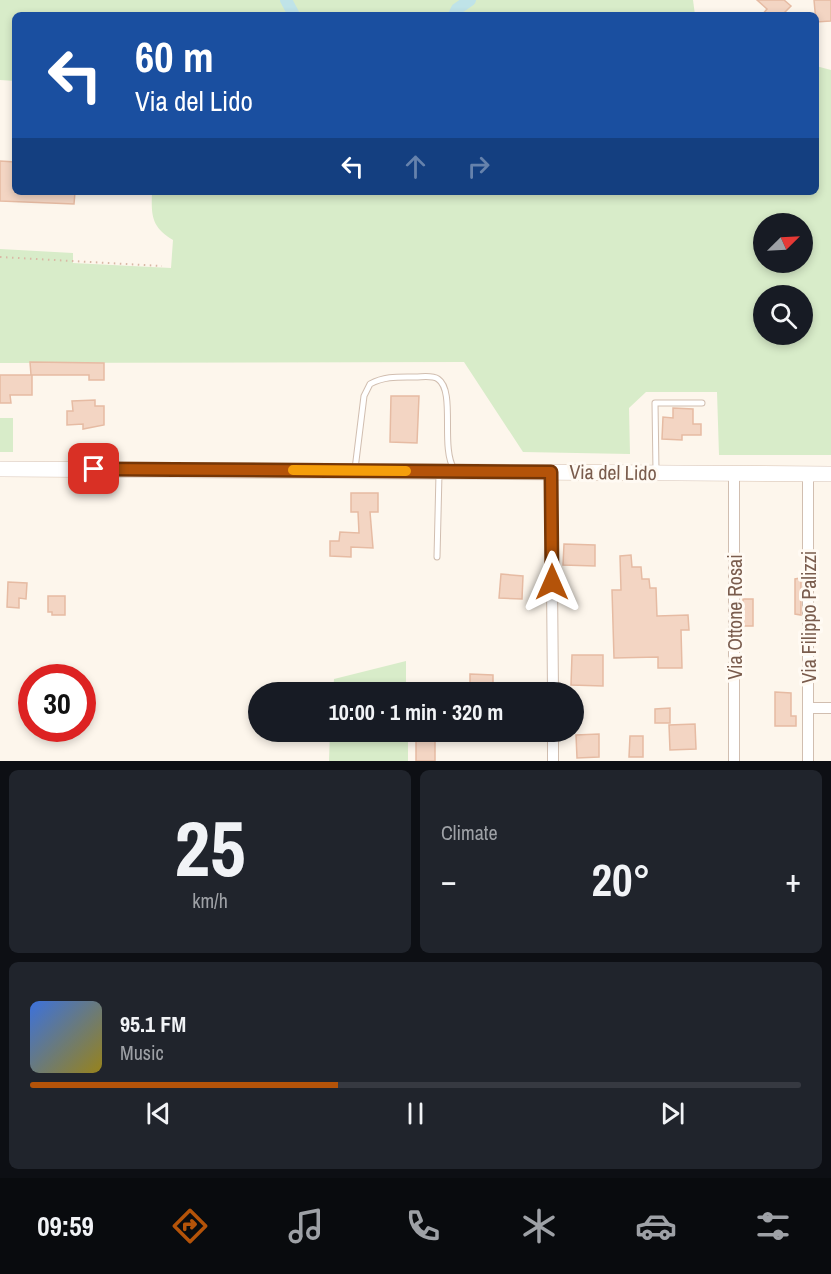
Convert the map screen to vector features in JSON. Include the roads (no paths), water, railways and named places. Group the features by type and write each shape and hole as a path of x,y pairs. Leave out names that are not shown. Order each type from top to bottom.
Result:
{"main road":[{"name":"Via del Lido","path":"0,469 831,474"}],"street":[{"path":"551,472 553,682"},
{"name":"Via Ottone Rosai","path":"734,473 734,761"},
{"name":"Via Filippo Palizzi","path":"808,474 808,761"},
{"path":"808,708 831,708"},
{"path":"553,742 553,761"}],"lane":[{"path":"354,470 364,396 370,384 388,377 431,376 438,379 447,392 448,460 437,557"},
{"path":"656,473 655,403 702,403"}],"waterway":[{"path":"286,0 292,12"},
{"path":"456,12 470,0"}]}
